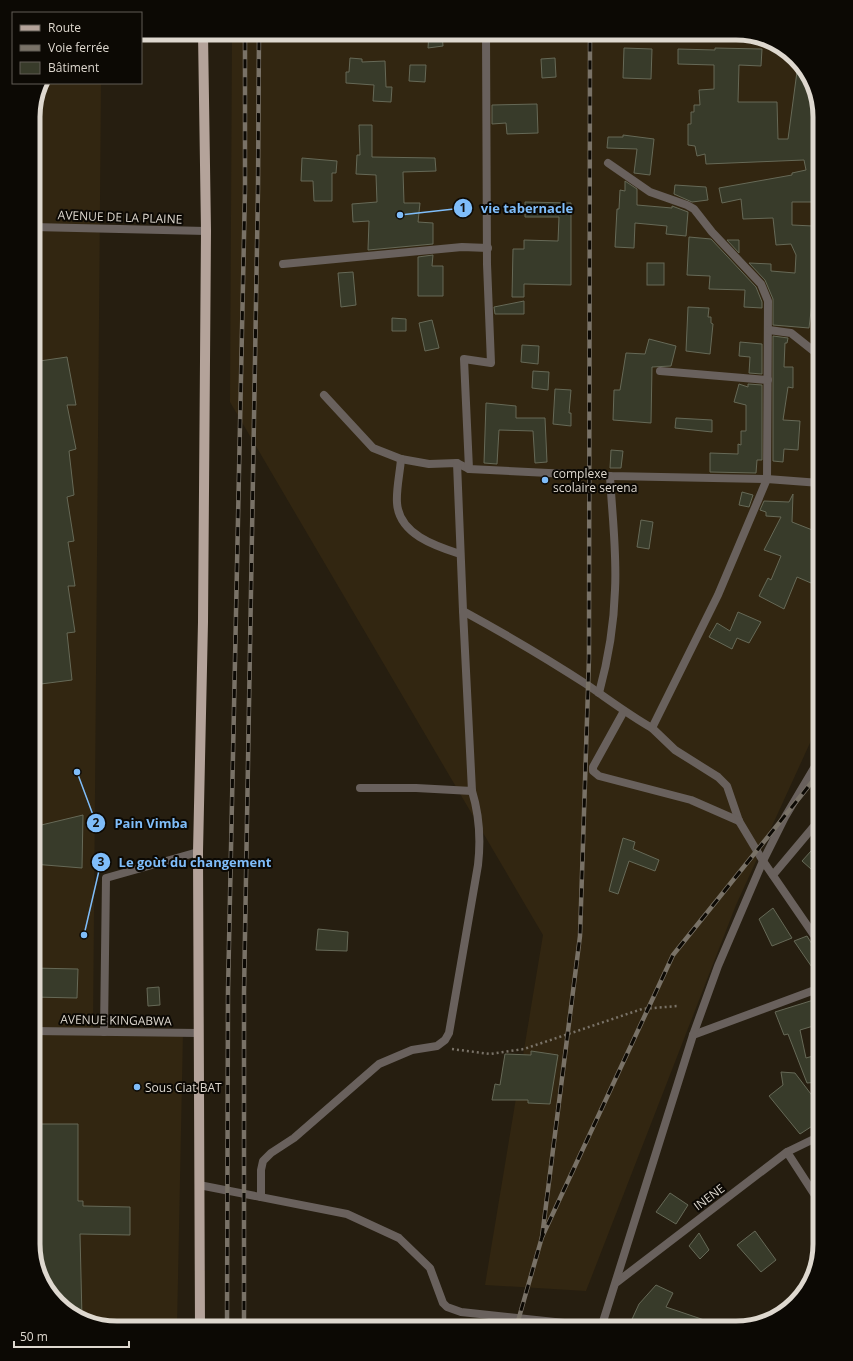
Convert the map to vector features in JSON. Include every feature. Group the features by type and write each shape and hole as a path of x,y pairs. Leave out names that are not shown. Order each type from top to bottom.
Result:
{"main road":[{"path":"200,1321 198,852 203,622 206,231 203,40"}],"street":[{"path":"469,469 464,358 491,363 488,248 486,40"},
{"path":"608,163 650,192 687,204 694,209 712,232 761,284 768,301 767,479 718,595 652,728"},
{"name":"AVENUE DE LA PLAINE","path":"40,227 206,231"},
{"path":"283,264 462,247 488,248"},
{"path":"768,330 791,333 813,350"},
{"path":"660,371 768,380"},
{"path":"324,396 373,448 401,459 429,464 457,463 469,469 610,476 767,479 813,482"},
{"path":"401,459 397,503 402,519 414,533 432,545 460,554"},
{"path":"261,1197 261,1170 263,1161 271,1153 294,1138 379,1064 412,1050 437,1046 449,1033 478,865 481,829 477,806 472,791 457,463"},
{"path":"599,693 608,659 615,590 610,476"},
{"path":"464,611 532,650 599,693 624,712 652,728 675,750 718,777 727,786 739,821 763,861 813,934"},
{"path":"624,712 593,767 593,771 599,776 691,800 739,821"},
{"path":"604,1321 694,1035 718,966 763,861 785,816 813,770"},
{"path":"360,788 416,788 472,791"},
{"path":"774,876 813,828"},
{"path":"104,1032 106,878 198,852"},
{"path":"694,1035 813,991"},
{"name":"AVENUE KINGABWA","path":"40,1031 198,1033"},
{"name":"INENE","path":"617,1282 787,1152 813,1139"},
{"path":"787,1152 813,1192"},
{"path":"199,1185 347,1214 399,1238 430,1268 443,1302 447,1307 461,1312 546,1321"}],"path":[{"path":"448,1049 490,1054 524,1049 642,1009 677,1006"}],"shaded area":[{"path":"232,40 741,40 761,44 779,53 794,66 800,74 810,97 813,117 813,736 736,905 586,1291 485,1285 543,935 230,402"},
{"path":"48,84 101,84 93,1031 183,1032 177,1321 112,1321 92,1317 74,1308 59,1295 44,1269 40,1249 40,112 44,92"}],"building":[{"path":"429,40 443,40 443,46 428,48"},
{"path":"624,48 652,49 651,79 623,78"},
{"path":"715,48 762,49 761,66 739,65 738,102 777,102 778,139 788,139 797,70 807,88 813,117 813,202 792,202 792,225 813,226 813,294 809,328 773,325 773,299 765,280 749,263 771,264 771,271 795,273 796,255 791,244 776,245 773,218 743,219 741,199 722,203 719,188 792,175 792,173 806,170 804,160 706,164 705,154 697,156 695,146 688,145 688,124 691,124 691,112 694,112 694,105 700,105 699,90 714,89 714,65 678,64 678,49 715,50"},
{"path":"350,58 362,59 362,62 385,61 386,87 392,87 391,102 373,101 374,85 346,83 346,72 349,72"},
{"path":"555,58 556,77 542,78 541,59"},
{"path":"410,65 426,65 425,82 409,81"},
{"path":"537,104 538,133 507,134 506,123 492,124 492,105"},
{"path":"359,125 372,125 372,157 435,158 436,171 403,172 404,203 420,203 418,222 433,223 433,244 368,250 369,221 353,222 352,204 377,202 376,175 356,174 357,155 360,155"},
{"path":"623,135 654,139 650,175 634,173 637,149 607,148 608,137 623,137"},
{"path":"302,158 337,161 336,173 332,173 332,201 314,201 313,181 301,181"},
{"path":"625,181 637,189 637,205 672,208 672,206 688,212 686,236 666,234 667,226 635,223 634,248 615,247 617,209 619,209 620,190 625,191"},
{"path":"675,185 706,187 708,200 692,202 674,194"},
{"path":"525,202 571,203 571,285 524,284 524,297 512,297 513,249 524,249 524,240 558,241 559,217 525,217"},
{"path":"689,237 711,239 756,287 762,302 762,308 744,307 745,290 709,289 710,276 687,275"},
{"path":"727,240 739,240 739,253"},
{"path":"433,255 432,266 443,266 443,296 418,296 418,257"},
{"path":"647,263 664,263 664,285 647,285"},
{"path":"353,272 356,305 341,307 338,273"},
{"path":"524,301 524,314 495,314 494,307"},
{"path":"688,307 709,308 708,317 711,317 711,323 713,324 710,354 686,351"},
{"path":"392,318 406,319 406,331 392,331"},
{"path":"432,320 439,348 425,351 419,323"},
{"path":"773,336 788,338 787,343 785,343 784,367 793,367 793,388 788,387 783,420 800,421 798,450 784,449 783,462 773,461"},
{"path":"649,339 676,346 671,366 652,367 651,423 613,420 614,390 620,390 626,353 645,354"},
{"path":"740,342 762,344 762,374 749,373 750,357 739,356"},
{"path":"522,345 539,346 538,364 521,362"},
{"path":"67,357 76,405 67,405 76,449 69,451 74,495 67,497 74,541 68,542 75,586 68,586 75,632 67,633 72,680 40,684 40,361"},
{"path":"533,371 549,372 548,390 532,388"},
{"path":"739,384 748,387 748,384 762,385 762,460 757,460 756,473 710,472 710,453 738,454 738,444 741,445 741,431 746,431 746,405 734,402"},
{"path":"555,389 571,390 569,413 571,413 571,426 553,424"},
{"path":"486,403 516,406 516,418 545,418 547,462 535,463 533,431 499,430 497,464 484,463"},
{"path":"676,418 712,420 712,432 675,428"},
{"path":"611,450 623,451 621,468 610,468"},
{"path":"742,492 753,495 749,507 739,505"},
{"path":"793,494 792,522 813,530 813,578 811,583 797,577 784,609 759,596 768,578 771,580 781,556 764,550 781,517 766,516 766,512 760,510 764,501 789,502"},
{"path":"641,520 653,522 649,549 637,547"},
{"path":"738,612 761,622 749,643 737,638 732,649 709,637 717,623 730,631"},
{"path":"83,815 82,868 40,865 40,825"},
{"path":"623,838 635,842 633,849 659,860 655,871 629,861 618,894 609,891"},
{"path":"813,849 813,871 802,861"},
{"path":"773,908 792,938 772,946 759,919"},
{"path":"318,929 348,932 347,951 316,950"},
{"path":"807,936 813,946 813,969 794,941"},
{"path":"40,968 78,969 77,998 40,997"},
{"path":"159,987 160,1005 148,1006 147,988"},
{"path":"813,1000 813,1026 800,1030 806,1058 813,1056 813,1083 807,1083 788,1034 784,1035 775,1012"},
{"path":"531,1051 558,1055 550,1104 528,1103 528,1100 492,1100 495,1084 500,1085 505,1054 531,1055"},
{"path":"781,1072 795,1073 813,1097 813,1126 800,1134 769,1096 783,1085"},
{"path":"40,1124 78,1124 78,1201 83,1201 83,1206 130,1207 130,1235 80,1234 82,1312 66,1302 59,1295 48,1278 41,1259"},
{"path":"670,1193 688,1205 676,1224 656,1212"},
{"path":"755,1231 776,1260 761,1272 737,1245"},
{"path":"699,1233 709,1250 700,1259 689,1246"},
{"path":"656,1285 673,1293 666,1307 707,1321 631,1321 639,1304"}],"railway":[{"path":"227,1321 228,991 245,189 245,40"},
{"path":"244,1321 244,993 258,189 259,40"},
{"path":"542,1237 580,936 589,658 590,40"},
{"path":"518,1321 542,1237 673,955 813,781"}],"place":[{"name":"vie tabernacle","path":"400,215"},
{"name":"complexe scolaire serena","path":"545,480"},
{"name":"Pain Vimba","path":"77,772"},
{"name":"Le goùt du changement","path":"84,935"},
{"name":"Sous Ciat BAT","path":"137,1087"}]}
